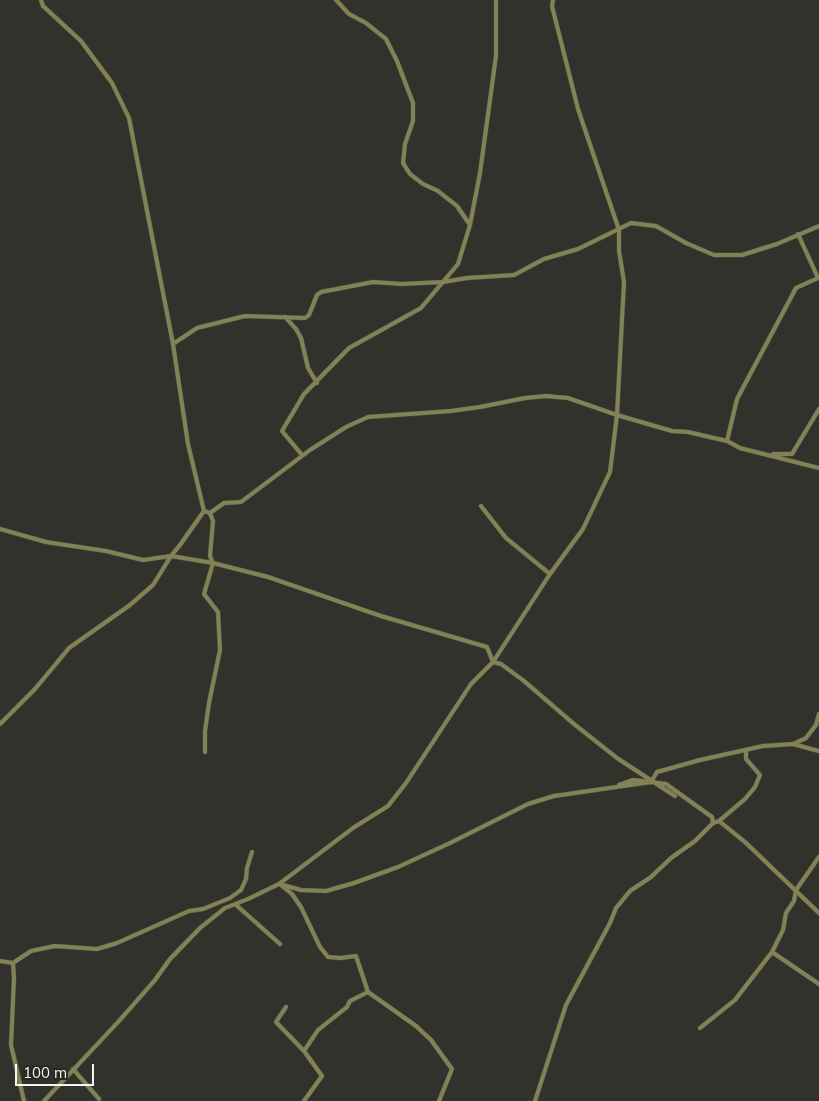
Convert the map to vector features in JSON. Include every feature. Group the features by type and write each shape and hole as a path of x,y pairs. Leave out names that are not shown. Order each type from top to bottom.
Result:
{"street":[{"path":"0,724 35,689 69,648 153,585 171,556 204,511 188,444 173,344 129,118 112,83 81,41 39,0"},
{"path":"336,0 349,14 386,39 396,60 413,102 413,122 405,144 403,163 410,174 422,184 438,190 457,206 470,225"},
{"path":"302,455 282,431 304,394 317,383 349,348 421,308 458,264 470,225 480,173 496,56 496,0"},
{"path":"44,1101 119,1021 192,935 225,908 279,884 353,828 388,806 406,783 471,684 494,662 550,574 583,529 610,472 617,415 624,282 619,251 619,230 578,108 552,6 553,0"},
{"path":"173,344 197,328 245,316 305,318 309,315 317,295 321,292 373,282 402,284 443,282 467,278 514,275 544,259 578,249 631,223 656,226 686,243 714,255 742,255 777,244 819,226"},
{"path":"727,441 737,399 796,288 818,278 798,234"},
{"path":"285,317 301,338 308,368 317,383"},
{"path":"210,513 224,503 241,502 302,455 346,427 368,417 451,411 546,396 568,398 672,431 688,432 727,441 740,448 819,468"},
{"path":"769,454 792,454 819,409"},
{"path":"481,506 506,538 550,574"},
{"path":"204,511 210,513"},
{"path":"205,752 209,702 220,650 218,612 204,594 213,563 210,556 213,521 210,513"},
{"path":"0,529 46,542 106,551 143,560 171,556 213,563 268,578 381,616 487,646 494,662"},
{"path":"494,662 501,664 524,681 617,758 651,782 676,796"},
{"path":"793,744 806,738 816,725 819,714"},
{"path":"651,782 657,772 746,750 780,744 793,744 819,751"},
{"path":"535,1101 566,1005 610,923 616,908 630,891 652,877 671,858 695,841 713,823 719,821 745,799 755,787 760,775 746,759 746,750"},
{"path":"279,884 301,890 326,891 354,883 398,867 450,844 528,804 554,796 610,788 633,780 666,784 712,817 713,823"},
{"path":"719,821 745,842 819,913"},
{"path":"0,961 13,963 31,951 55,946 97,949 117,943 177,918 189,911 230,898 241,890 246,879 252,852"},
{"path":"700,1028 735,1000 772,952 783,930 786,913 794,901 796,890 819,857"},
{"path":"279,884 292,894 301,907 320,947 328,957 356,956 368,992 416,1026 431,1040 452,1069 439,1101"},
{"path":"235,904 280,944"},
{"path":"772,952 819,984"},
{"path":"13,963 11,1045 24,1101"},
{"path":"304,1051 318,1030 348,1007 350,1001 368,992"},
{"path":"286,1007 276,1022 304,1051 322,1076 304,1101"},
{"path":"73,1069 98,1099"}]}
